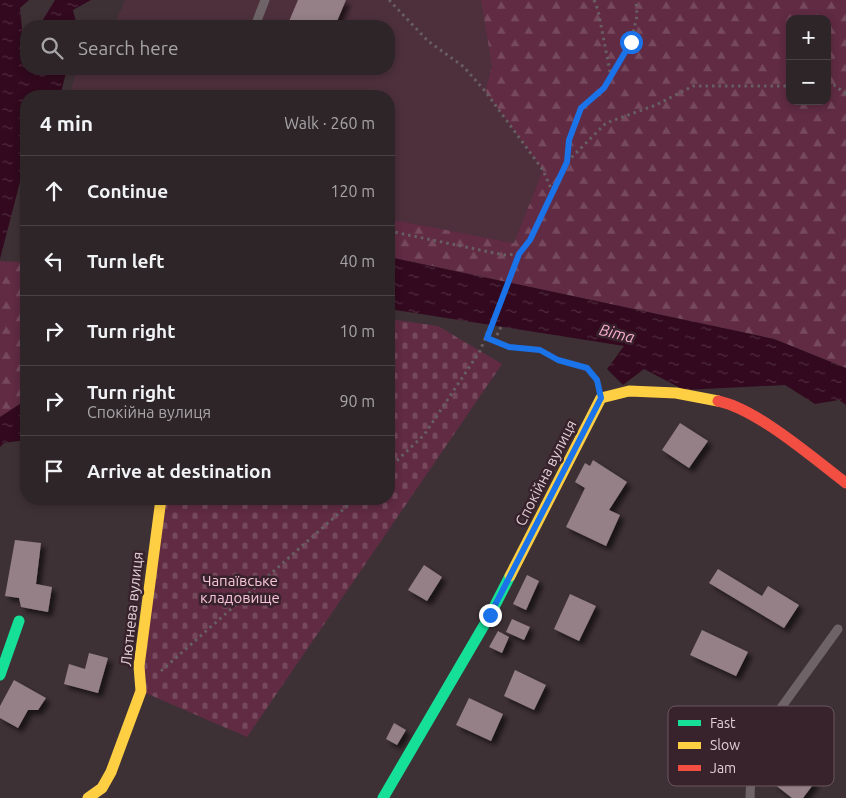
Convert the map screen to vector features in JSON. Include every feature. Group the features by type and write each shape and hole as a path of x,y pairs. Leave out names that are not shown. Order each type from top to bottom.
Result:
{"street":[{"path":"601,398 629,391 676,393 732,404 756,417 846,483"},
{"name":"Спокійна вулиця","path":"383,798 490,615 601,398"},
{"name":"Лютнева вулиця","path":"88,798 102,788 111,772 141,691 139,666 160,505"},
{"path":"0,675 19,622"}],"lane":[{"path":"257,20 265,0"},
{"path":"782,706 838,629"}],"path":[{"path":"389,0 428,42 464,66 485,91 543,170 552,191"},
{"path":"594,0 598,10 611,78"},
{"path":"567,162 569,140 581,108 604,88 631,42 637,16 636,0"},
{"path":"831,85 834,85 846,94"},
{"path":"395,462 424,434 487,338 519,254 530,240 567,162 606,123 656,105 693,86 786,86"},
{"path":"395,232 504,255 519,254"},
{"path":"494,341 501,327"},
{"path":"487,338 509,347 540,350 558,360 587,368 597,380 601,398"},
{"path":"159,673 177,654 349,505"}],"shaded area":[{"path":"125,0 481,0 492,66 485,91 543,170 514,243 395,220 395,90 71,90 75,75 395,75 395,20 116,20"}],"green space":[{"path":"481,0 846,0 846,368 774,339 395,258 395,220 514,243 543,170 485,91 492,66"},
{"path":"0,261 20,262 20,404 0,417"},
{"name":"Чапаївське кладовище","path":"395,320 438,326 502,364 247,737 141,691 160,505 395,505"}],"water":[{"path":"0,0 29,0 20,8 20,75 65,75 62,90 20,90 20,182 0,259"},
{"path":"55,0 91,0 73,10 76,20 43,20"},
{"name":"Віта","path":"395,258 774,339 846,368 846,405 839,400 815,404 785,385 684,390 644,369 623,385 607,369 624,346 395,310"},
{"path":"20,404 20,441 4,443 0,447 0,417"}],"building":[{"path":"298,0 346,0 338,20 290,20"},
{"path":"680,423 708,441 689,468 662,450"},
{"path":"593,460 627,482 609,510 620,515 606,546 566,527 585,488 575,482 585,463 590,466"},
{"path":"15,540 41,543 36,584 52,587 48,612 21,607 19,598 5,596"},
{"path":"424,565 442,577 427,601 408,590"},
{"path":"718,569 762,596 768,586 799,605 784,628 709,583"},
{"path":"527,575 539,581 526,610 513,604"},
{"path":"570,594 596,606 579,641 554,629"},
{"path":"512,619 530,627 524,640 506,632"},
{"path":"702,630 748,652 736,676 690,655"},
{"path":"498,631 509,637 502,653 489,647"},
{"path":"89,653 108,658 98,693 64,684 69,664 85,669"},
{"path":"515,670 546,685 534,710 504,696"},
{"path":"14,680 46,698 38,710 28,710 18,728 0,718 0,706"},
{"path":"469,698 503,714 491,741 456,725"},
{"path":"394,723 406,730 397,745 386,739"},
{"path":"777,786 812,786 803,798 792,798"}],"traffic: fast":[{"path":"383,798 490,615 510,576"},
{"path":"0,675 19,621"}],"traffic: slow":[{"path":"510,576 601,398 629,391 676,393 718,401"},
{"path":"88,798 102,788 111,772 141,691 139,666 160,505"}],"traffic: jam":[{"path":"718,401 733,406 767,424 846,483"}],"route":[{"path":"490,615 601,398 597,380 587,368 558,360 540,350 509,347 487,338 519,254 530,240 567,162 569,140 576,126 581,108 604,88 631,42"}]}
